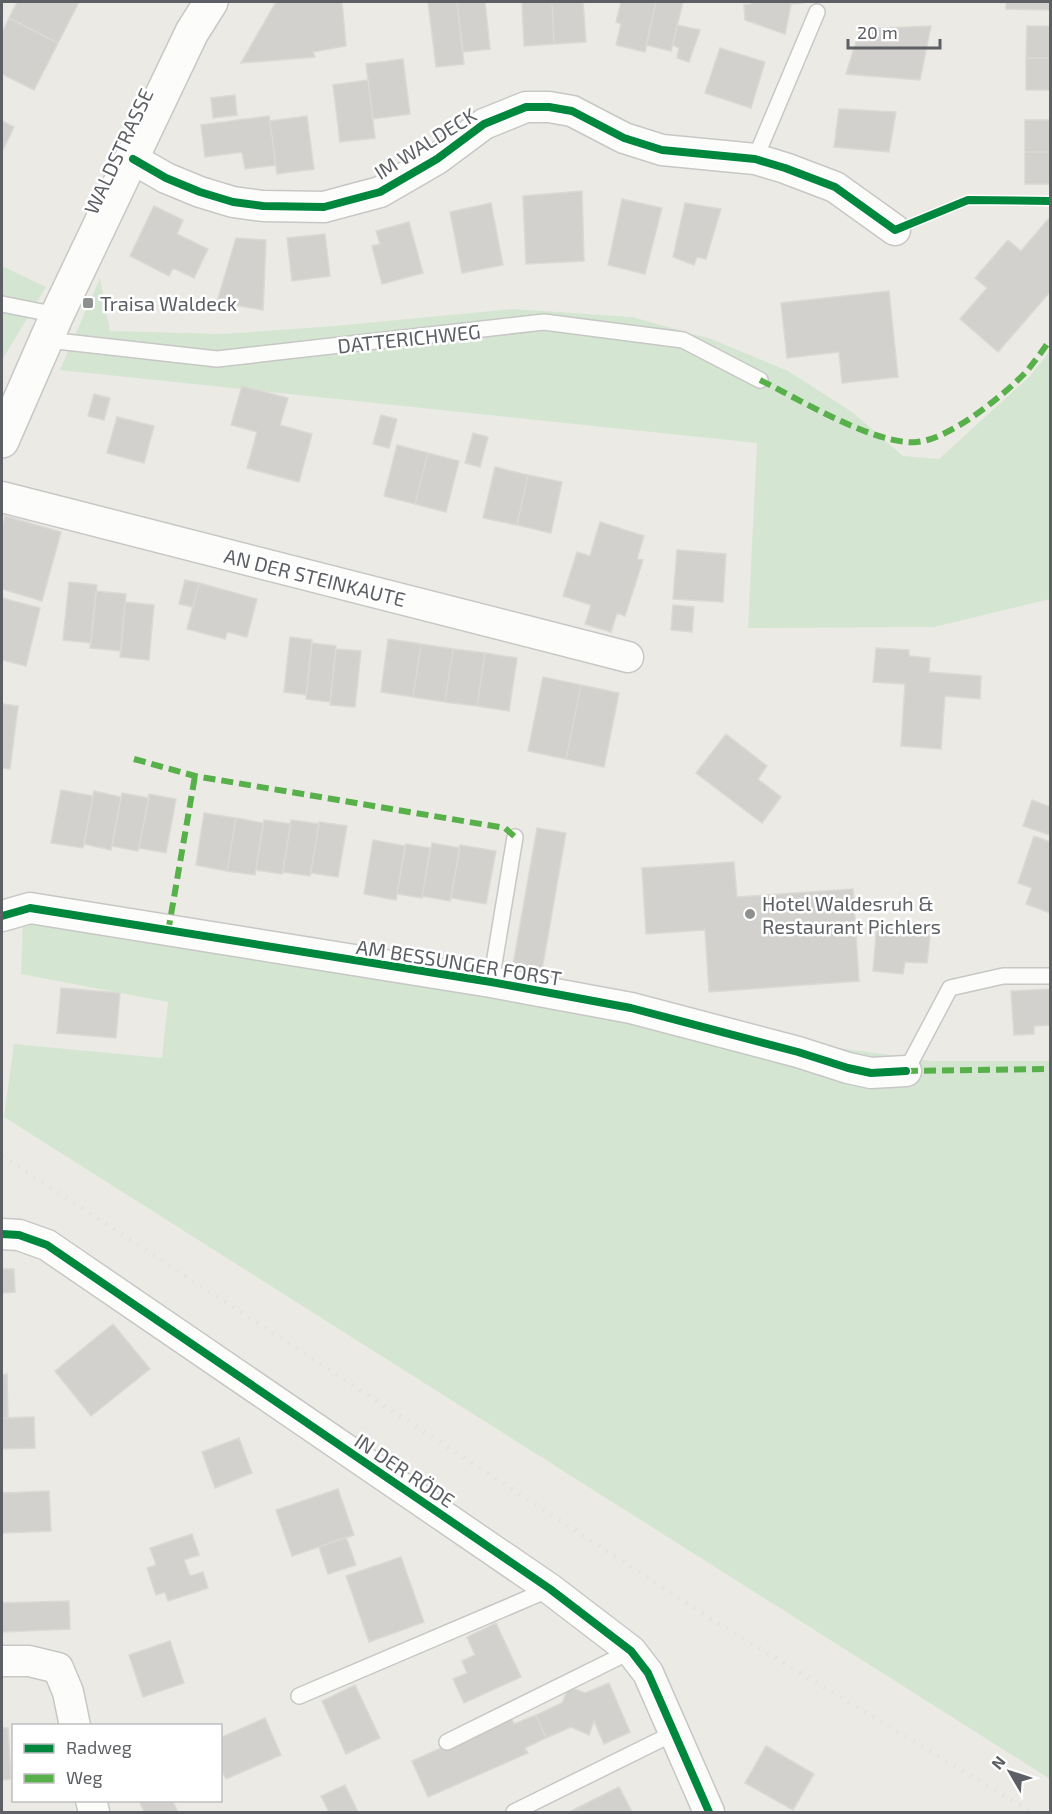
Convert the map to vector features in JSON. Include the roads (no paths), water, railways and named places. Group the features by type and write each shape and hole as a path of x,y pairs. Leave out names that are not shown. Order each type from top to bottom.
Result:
{"street":[{"name":"WALDSTRASSE","path":"2,441 192,32 211,2"},
{"name":"IM WALDECK","path":"133,159 166,178 233,202 263,206 324,207 380,192 437,159 484,124 526,107 549,107 572,111 624,138 662,150 755,159 785,168 835,187 895,230"},
{"name":"AN DER STEINKAUTE","path":"2,497 628,657"},
{"name":"AM BESSUNGER FORST","path":"2,916 30,908 491,982 631,1008 871,1073 906,1071"},
{"name":"IN DER RÖDE","path":"2,1234 19,1235 47,1245 550,1589 631,1651 648,1673 709,1812"},
{"path":"2,1661 29,1660 58,1668 68,1692 75,1724"}],"lane":[{"path":"755,159 817,12"},
{"name":"DATTERICHWEG","path":"2,304 53,328 217,359 544,322 682,340 760,380"},
{"path":"491,982 515,837"},
{"path":"906,1071 950,988 1003,976 1050,976"},
{"path":"298,1695 550,1589"},
{"path":"447,1742 631,1651"},
{"path":"514,1812 674,1733"}],"railway":[{"path":"2,1156 711,1619 1031,1812"}],"place":[{"name":"Traisa Waldeck","path":"88,303"},
{"name":"Hotel Waldesruh & Restaurant Pichlers","path":"750,914"}]}
